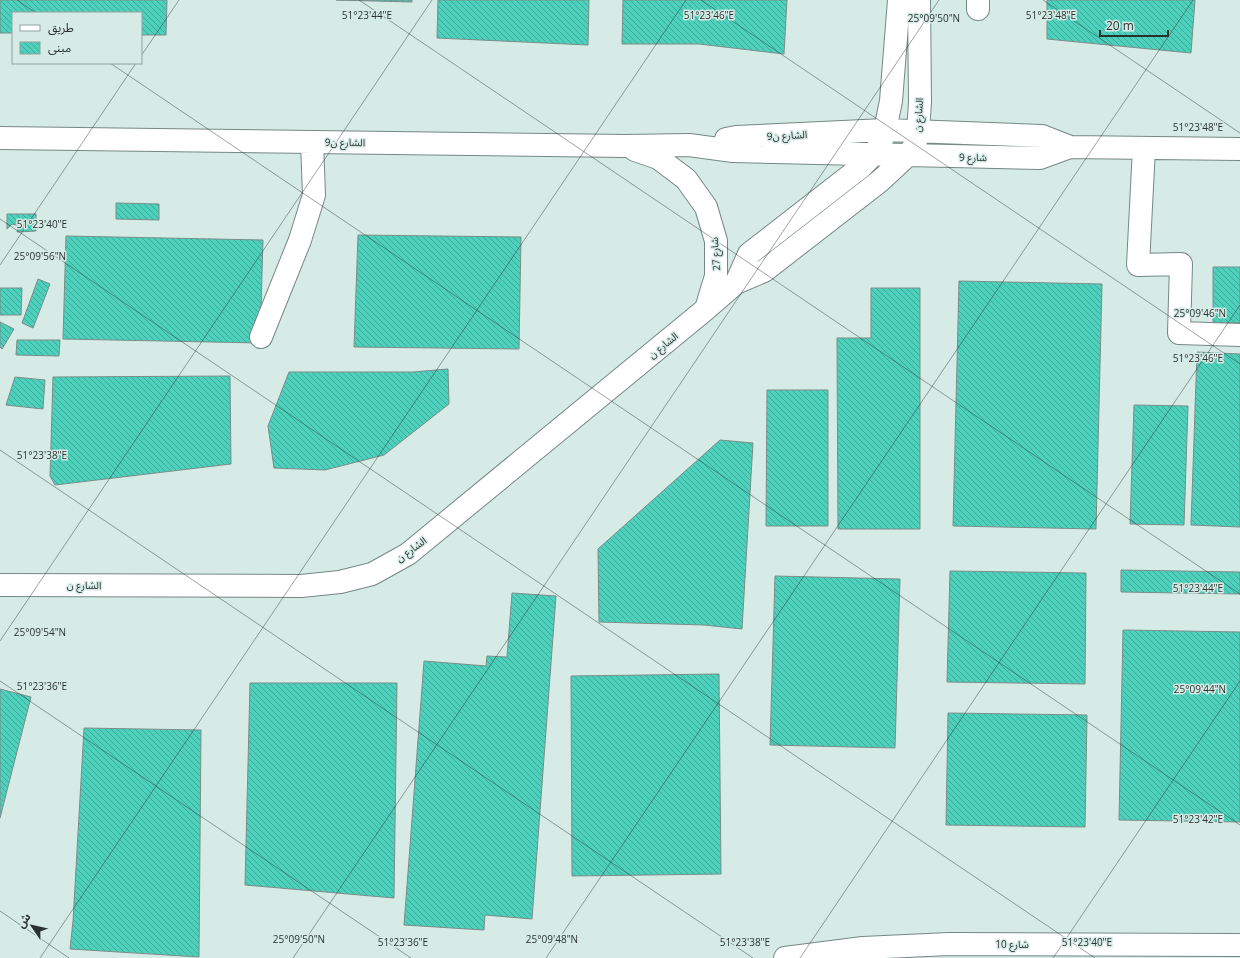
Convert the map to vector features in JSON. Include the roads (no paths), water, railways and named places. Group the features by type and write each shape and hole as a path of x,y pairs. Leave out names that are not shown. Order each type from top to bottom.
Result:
{"street":[{"name":"الشارع ن","path":"736,283 749,254 861,168 874,154 881,143 891,101 899,0"},
{"name":"الشارع ن","path":"0,585 301,586 340,582 372,574 408,554 736,283 764,271 880,181 908,155 915,145 918,132 920,102 919,0"},
{"name":"شارع 9","path":"885,130 1042,136 1070,147 1240,149"},
{"name":"الشارع ن9","path":"689,145 736,137 885,130"},
{"name":"الشارع ن9","path":"0,138 625,146 689,145 733,151 874,154"},
{"path":"261,337 300,240 314,195 312,142"},
{"name":"شارع 27","path":"625,146 658,158 686,179 706,207 716,241 716,276 706,309"},
{"name":"شارع 9","path":"874,154 1040,158 1070,147"},
{"path":"1144,148 1138,265 1181,264 1178,333 1240,335"},
{"name":"شارع 10","path":"785,958 863,948 949,944 1043,951 1240,945"}]}
